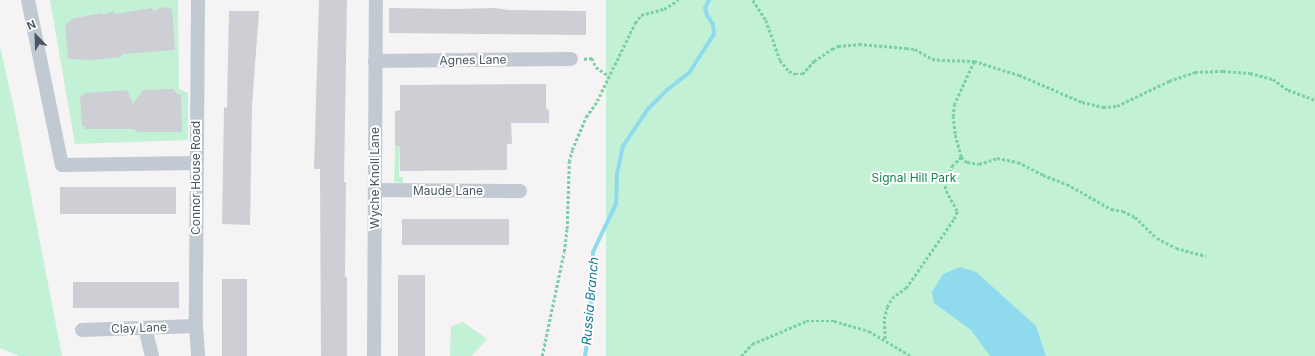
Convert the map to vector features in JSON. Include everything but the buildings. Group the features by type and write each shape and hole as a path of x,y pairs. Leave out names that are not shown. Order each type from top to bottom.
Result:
{"street":[{"path":"28,0 62,165 196,163"},
{"name":"Connor House Road","path":"198,0 196,163 196,326 198,356"},
{"name":"Wyche Knoll Lane","path":"374,356 376,0"},
{"name":"Agnes Lane","path":"375,61 571,59"},
{"name":"Maude Lane","path":"375,190 520,191"},
{"name":"Clay Lane","path":"82,330 196,326"},
{"path":"145,328 152,356"}],"path":[{"path":"542,356 564,252 567,222 569,162 586,117 609,76 635,23 641,15 664,9 678,0"},
{"path":"753,0 766,20 780,60 789,71 795,74 802,74 814,61 832,49 859,44 911,48 932,59 974,60 1019,76 1082,102 1103,107 1117,106 1195,72 1223,71 1250,73 1273,79 1288,90 1315,100"},
{"path":"571,59 592,58 596,68 609,76"},
{"path":"974,60 954,105 955,134 961,157 967,162 979,164 997,158 1018,162 1043,175 1067,184 1111,209 1123,210 1135,217 1157,238 1176,248 1206,256"},
{"path":"885,339 884,319 887,307 892,298 906,288 954,219 957,211 945,189 947,177 952,166 961,157"},
{"path":"741,356 752,344 806,321 834,321 869,332 885,339 911,356"}],"green space":[{"path":"50,0 178,0 179,89 188,93 188,140 75,144"},
{"name":"Signal Hill Park","path":"606,0 1315,0 1315,356 606,356"},
{"path":"0,47 14,108 62,356 19,356 0,348"},
{"path":"395,146 400,146 399,177 403,177 403,183 394,182"},
{"path":"463,322 487,339 472,356 450,356 451,326"}],"water":[{"path":"960,267 976,272 1036,326 1046,356 990,356 971,330 934,303 932,292 943,274"}],"waterway":[{"name":"Russia Branch","path":"585,356 590,325 593,252 616,204 617,174 623,146 648,109 667,90 689,73 714,34 713,24 707,15 705,8 709,0"}]}
